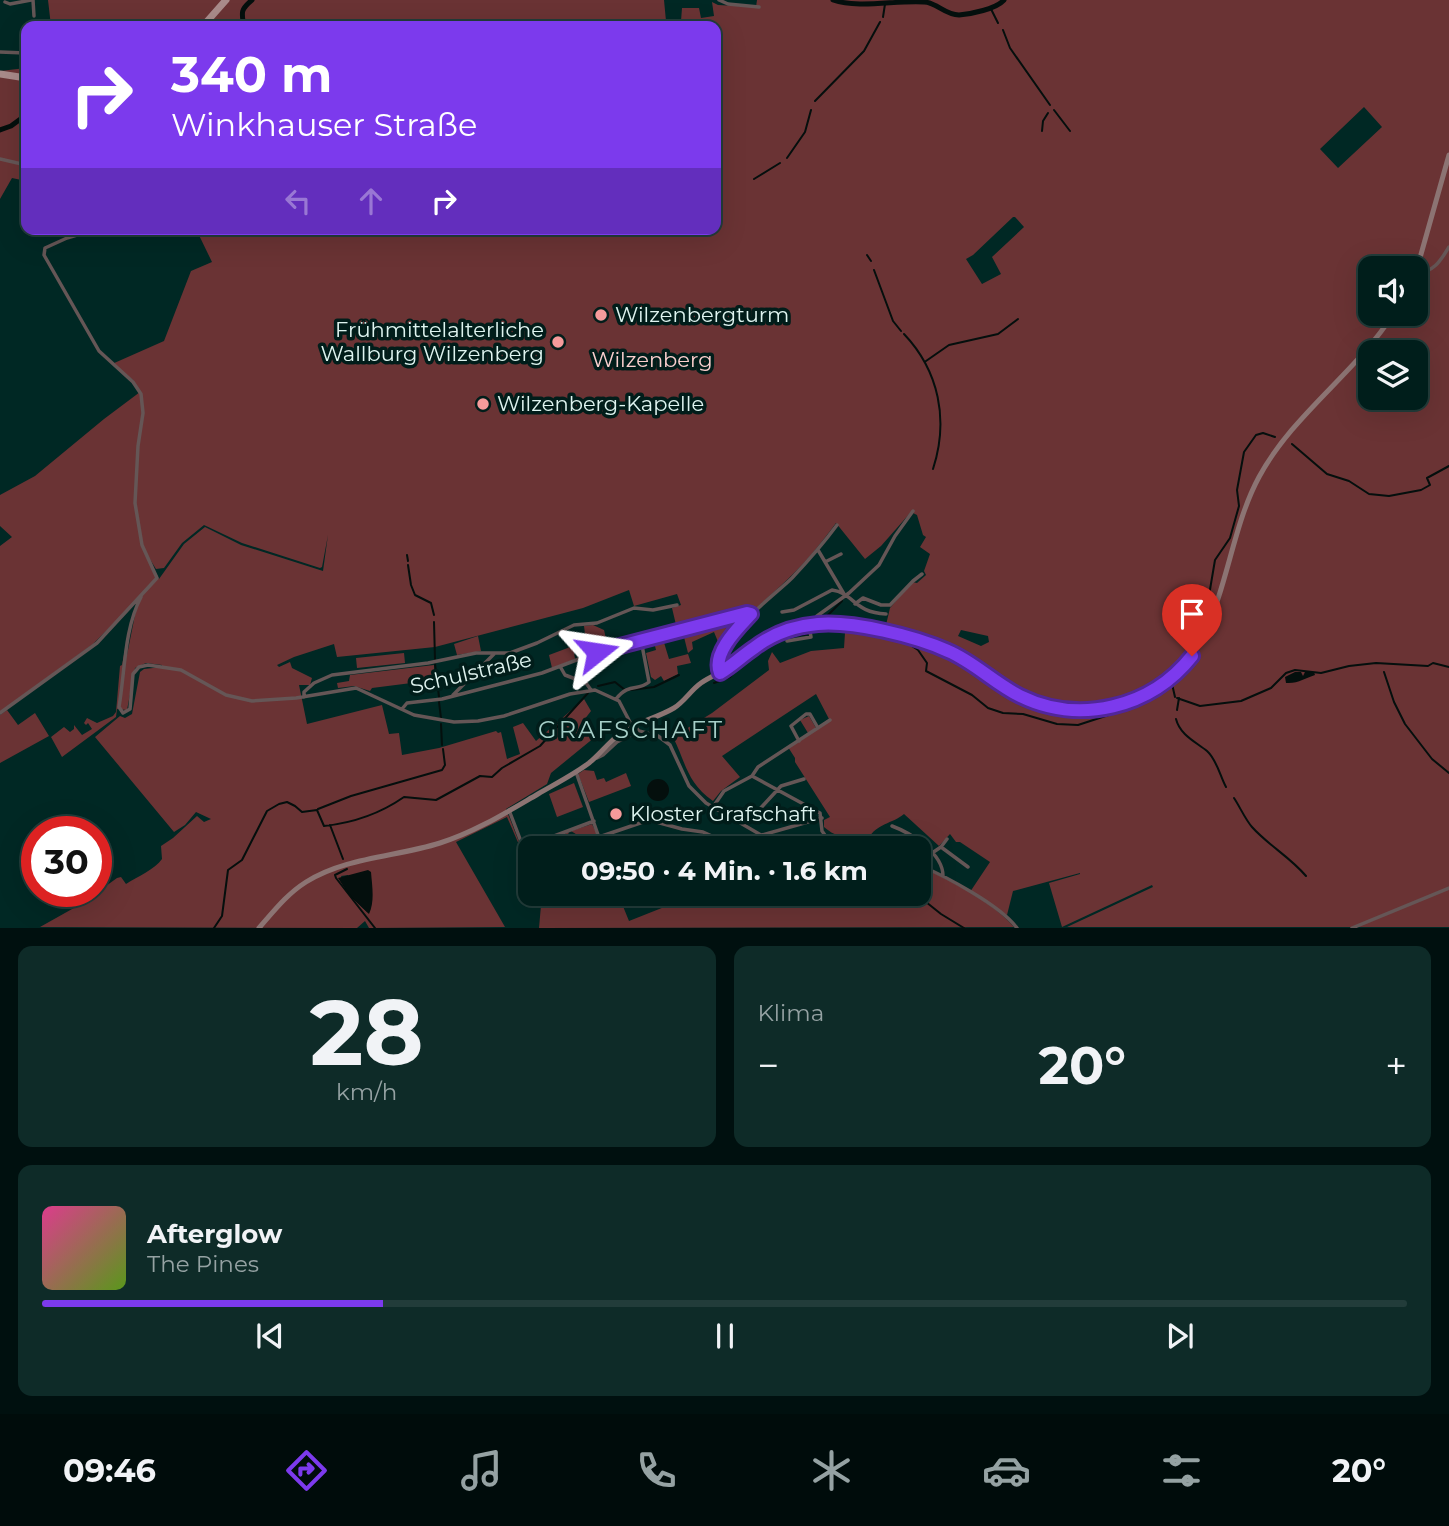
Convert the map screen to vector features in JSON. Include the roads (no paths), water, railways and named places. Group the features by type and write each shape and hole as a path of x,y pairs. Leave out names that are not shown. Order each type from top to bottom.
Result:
{"main road":[{"path":"207,21 226,0"},
{"path":"0,74 21,77"}],"street":[{"path":"5,2 10,4 32,0 34,16"},
{"path":"719,0 727,4 758,7"},
{"path":"0,52 21,53"},
{"path":"1421,256 1449,155"},
{"path":"0,159 21,164"},
{"path":"0,713 97,643 157,576 142,545 135,503 143,413 141,394 133,382 99,351 43,253 45,248 54,243 79,235"},
{"path":"1428,271 1449,247"},
{"path":"259,928 283,901 311,879 341,867 454,838 509,810 576,772 617,736 674,708 700,684 720,673 765,640 783,632 856,626 926,642 961,658 1021,696 1054,708 1097,710 1117,706 1148,694 1178,672 1203,638 1215,609 1242,514 1270,458 1304,415 1367,350 1385,326"},
{"path":"787,642 811,636 817,616 845,596 883,561 895,536 913,511"},
{"path":"720,673 718,663 721,654 734,634 751,614 783,587 818,550 837,525"},
{"path":"818,550 845,596"},
{"path":"825,562 841,554"},
{"path":"855,604 863,598 881,605 890,605 922,573"},
{"path":"782,612 794,610 829,590 837,590 869,613 886,614"},
{"path":"141,597 133,617 119,707 122,712 130,709 133,674 145,665 181,670 234,697 257,702 356,688 428,718 468,722 520,712 570,694 600,691 616,699 635,727 658,736 670,745 692,790 713,807 763,836 822,818"},
{"path":"304,697 304,692 313,684 339,674 433,662 478,652 494,654 528,647 574,625 597,623 634,608 654,610 677,605"},
{"path":"126,612 133,617"},
{"name":"Schulstraße","path":"402,709 407,703 452,696 561,667 597,652 742,613 751,614"},
{"path":"616,699 625,689 649,682 641,640"},
{"path":"452,696 494,654"},
{"path":"561,667 565,675 586,683 591,690"},
{"path":"799,741 791,728 795,722 809,714 818,728"},
{"path":"713,807 725,790 752,776 757,768 830,720"},
{"path":"576,772 599,836"},
{"path":"752,776 819,812 822,831 826,836"},
{"path":"757,812 776,790 804,779"},
{"path":"509,810 520,836"},
{"path":"602,836 649,820 713,836"},
{"path":"554,836 594,821"},
{"path":"892,826 911,836 932,853 942,868 943,876"},
{"path":"932,853 947,839"},
{"path":"941,847 968,867"},
{"path":"931,870 1000,912 1017,928"},
{"path":"1352,928 1449,887"}],"waterway":[{"path":"243,21 243,11 252,0"},
{"path":"833,0 854,4 924,2 959,15 989,8 1004,0"},
{"path":"883,17 885,4"},
{"path":"991,9 998,23"},
{"path":"815,101 864,51 880,22"},
{"path":"1003,30 1010,48 1050,105"},
{"path":"787,158 805,132 811,110"},
{"path":"1054,110 1070,131"},
{"path":"1042,131 1043,121 1048,113"},
{"path":"0,130 21,119"},
{"path":"754,179 780,163"},
{"path":"867,255 871,261"},
{"path":"874,270 893,321 901,331"},
{"path":"926,361 949,345 998,334 1018,319"},
{"path":"904,334 926,364 938,397 940,432 933,469"},
{"path":"1199,635 1204,625 1215,560 1230,538 1239,506 1237,490 1244,452 1256,435 1263,433 1275,437"},
{"path":"1292,444 1327,474 1349,481 1369,494 1389,496 1421,490 1430,485 1427,478 1449,466"},
{"path":"407,555 408,561"},
{"path":"408,565 415,595 431,603 434,615"},
{"path":"822,621 842,601"},
{"path":"434,622 435,659"},
{"name":"GRAFSCHAFT","path":"778,638 809,634 825,627 850,629 904,641 918,650 927,663 926,671 972,695 988,708 1003,713 1023,714 1057,724 1078,725 1124,710"},
{"name":"GRAFSCHAFT","path":"714,683 730,677 747,658"},
{"path":"1166,675 1183,660"},
{"name":"GRAFSCHAFT","path":"1177,698 1200,706 1241,701 1271,688 1286,673 1295,670 1321,673 1376,663 1428,666 1433,663 1449,667"},
{"path":"435,664 439,697"},
{"name":"GRAFSCHAFT","path":"1384,672 1405,724 1432,759 1449,773"},
{"name":"GRAFSCHAFT","path":"631,690 654,687 679,675"},
{"name":"GRAFSCHAFT","path":"598,686 615,682 625,690"},
{"name":"GRAFSCHAFT","path":"1172,684 1175,697"},
{"name":"GRAFSCHAFT","path":"214,928 222,916 228,870 242,860 267,811 287,802 302,812 317,810 324,826 366,816 404,797 436,800 480,776 492,777 502,768 540,746 588,693"},
{"path":"1177,710 1179,698"},
{"path":"439,702 441,718"},
{"path":"1176,719 1185,734 1207,751 1216,763 1226,787"},
{"path":"441,724 442,745"},
{"path":"318,809 351,796 442,770 445,765 443,749"},
{"path":"1234,798 1252,827 1306,876"},
{"path":"330,825 343,859"},
{"path":"347,869 335,875 336,878 375,928"},
{"path":"931,906 964,928"}],"place":[{"name":"Wilzenbergturm","path":"601,315"},
{"name":"Frühmittelalterliche Wallburg Wilzenberg","path":"558,342"},
{"name":"Wilzenberg-Kapelle","path":"483,404"},
{"name":"Kloster Grafschaft","path":"616,814"}],"district":[{"name":"GRAFSCHAFT","path":"631,730"}],"park label":[{"name":"Wilzenberg","path":"652,360"}]}
